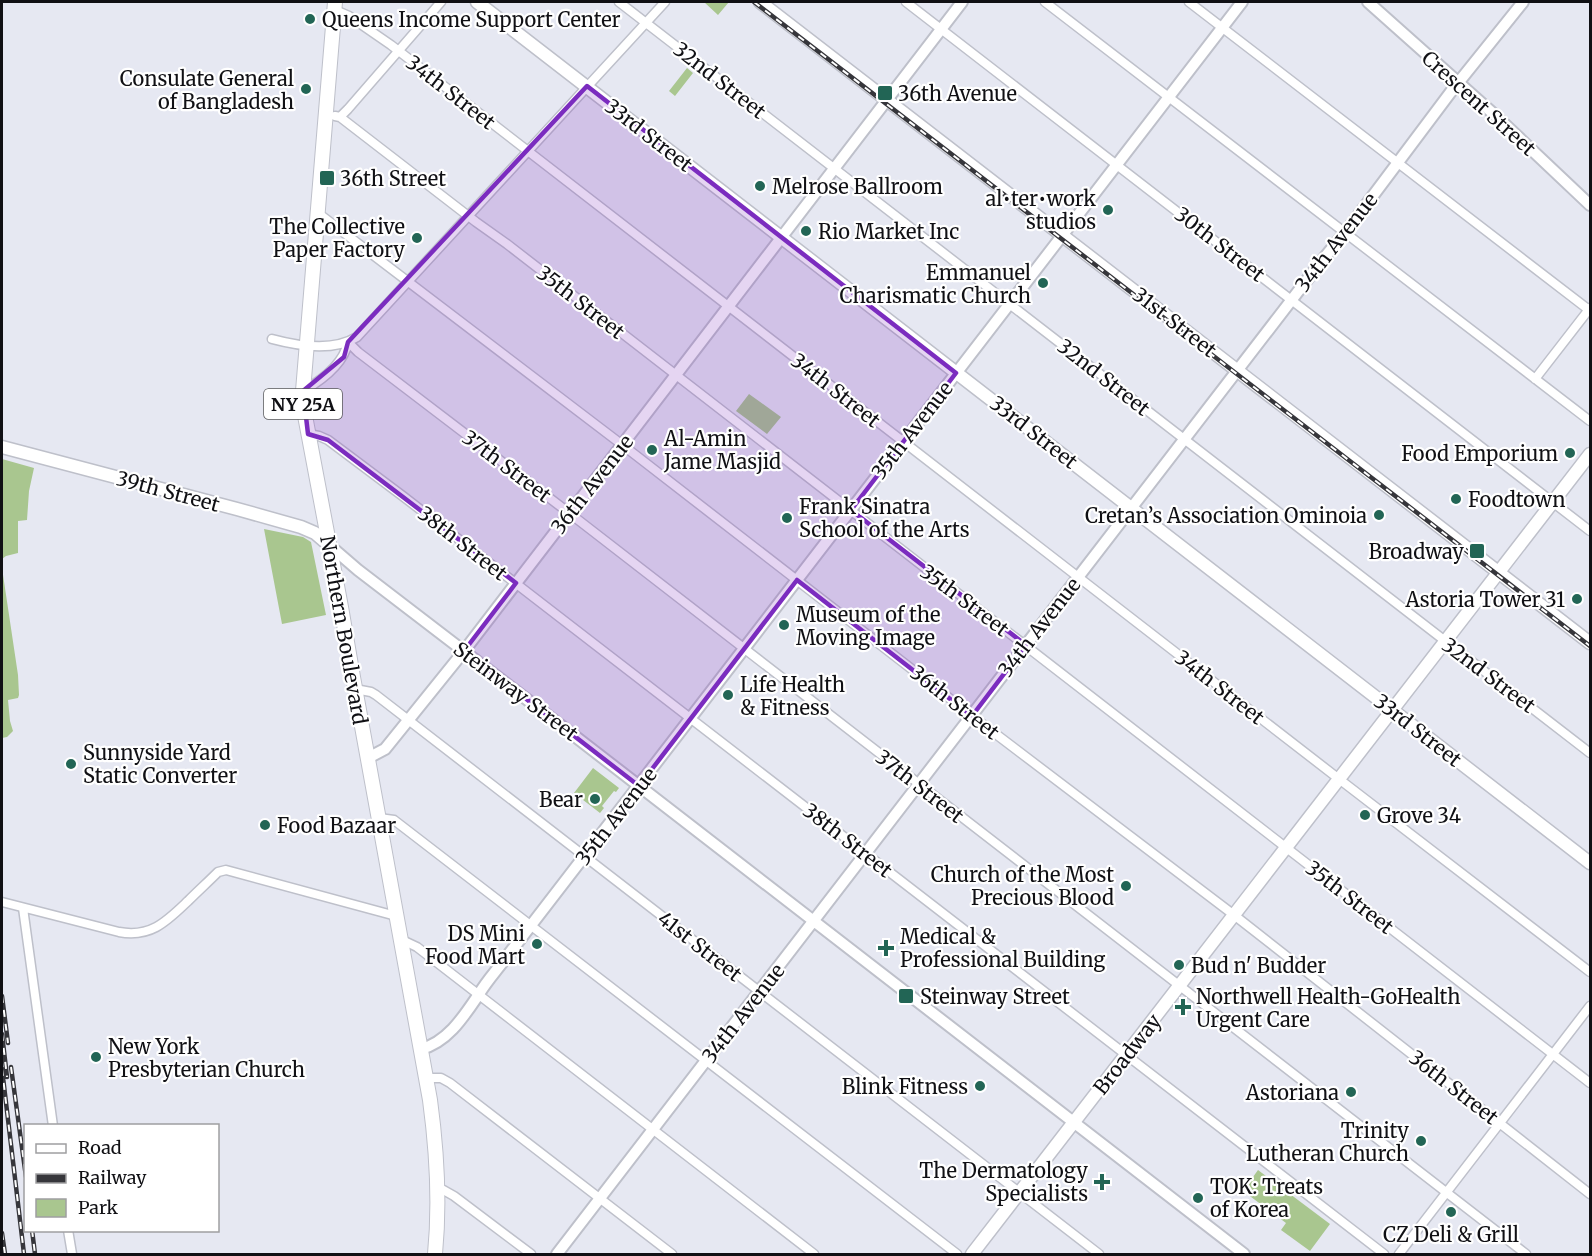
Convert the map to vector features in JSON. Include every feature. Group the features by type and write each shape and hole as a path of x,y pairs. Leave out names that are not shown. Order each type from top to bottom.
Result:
{"main road":[{"name":"33rd Street","path":"477,2 1590,863"},
{"name":"31st Street","path":"760,2 1590,643"},
{"name":"Northern Boulevard","path":"335,6 333,116 318,213 303,391 304,412 434,1127 438,1187 438,1231 435,1254"},
{"name":"39th Street","path":"2,447 268,518 308,530 329,545"},
{"name":"Broadway","path":"972,1254 1590,454"}],"street":[{"path":"333,116 398,51 441,2"},
{"name":"32nd Street","path":"619,2 1590,753"},
{"path":"272,339 294,345 332,345 348,342 360,333 665,2"},
{"name":"30th Street","path":"906,2 1590,531"},
{"name":"36th Avenue","path":"368,758 385,749 464,651 962,2"},
{"path":"1045,2 1590,421"},
{"path":"1189,2 1590,309 1535,379"},
{"name":"35th Avenue","path":"421,1049 435,1044 463,1017 478,994 1242,2"},
{"name":"Crescent Street","path":"1368,2 1590,204"},
{"name":"34th Avenue","path":"557,1254 1397,162 1523,2"},
{"name":"34th Street","path":"335,6 398,51 528,151 1590,972"},
{"name":"35th Street","path":"333,116 507,244 1590,1083"},
{"name":"36th Street","path":"318,213 1234,915 1590,1194"},
{"path":"303,391 319,382 344,357 348,342"},
{"name":"37th Street","path":"348,342 354,349 1526,1254"},
{"name":"38th Street","path":"308,434 328,440 516,583 1383,1254"},
{"name":"Steinway Street","path":"329,545 358,570 1244,1254"},
{"name":"41st Street","path":"355,689 376,695 1099,1254"},
{"path":"379,818 394,820 957,1254"},
{"path":"2,902 119,932 143,932 168,920 218,872 230,870 396,916"},
{"path":"23,908 53,1124"},
{"path":"400,939 417,946 814,1254"},
{"path":"1399,1254 1590,1006"},
{"path":"426,1078 441,1078 450,1083 672,1254"},
{"path":"438,1187 531,1254"},
{"path":"68,1232 72,1254"}],"highlighted area":[{"path":"587,86 956,373 851,510 1026,645 972,716 797,580 639,786 464,651 516,583 328,440 308,434 303,391 344,357 348,342"}],"green space":[{"path":"704,2 729,2 718,15"},
{"path":"687,68 693,73 675,96 669,91"},
{"path":"749,394 781,417 767,434 736,411"},
{"path":"2,459 34,468 29,491 27,520 18,521 18,553 2,559"},
{"path":"264,529 303,537 311,542 326,615 282,624"},
{"path":"2,568 19,695 18,698 8,700 13,731 7,737 2,738"},
{"path":"593,768 619,788 602,806 604,808 600,813 574,793"},
{"path":"1258,1170 1330,1224 1310,1251 1281,1230 1286,1223 1243,1191"}],"railway":[{"path":"754,2 1590,646"},
{"path":"2,996 8,1043"},
{"path":"2,1034 7,1077"},
{"path":"11,1067 24,1162"},
{"path":"2,1069 24,1254"},
{"path":"32,1232 35,1254"},
{"path":"2,1233 5,1254"}],"place":[{"name":"Queens Income Support Center","path":"310,19"},
{"name":"Consulate General of Bangladesh","path":"306,89"},
{"name":"36th Avenue","path":"885,93"},
{"name":"36th Street","path":"327,178"},
{"name":"Melrose Ballroom","path":"760,186"},
{"name":"al•ter•work studios","path":"1108,210"},
{"name":"Rio Market Inc","path":"806,231"},
{"name":"The Collective Paper Factory","path":"417,238"},
{"name":"Emmanuel Charismatic Church","path":"1043,283"},
{"name":"Al-Amin Jame Masjid","path":"652,450"},
{"name":"Food Emporium","path":"1570,453"},
{"name":"Foodtown","path":"1456,499"},
{"name":"Cretan’s Association Ominoia","path":"1379,515"},
{"name":"Frank Sinatra School of the Arts","path":"787,518"},
{"name":"Broadway","path":"1477,551"},
{"name":"Astoria Tower 31","path":"1577,599"},
{"name":"Museum of the Moving Image","path":"784,625"},
{"name":"Life Health & Fitness","path":"728,695"},
{"name":"Sunnyside Yard Static Converter","path":"71,764"},
{"name":"Bear","path":"595,799"},
{"name":"Grove 34","path":"1365,815"},
{"name":"Food Bazaar","path":"265,825"},
{"name":"Church of the Most Precious Blood","path":"1126,886"},
{"name":"DS Mini Food Mart","path":"537,944"},
{"name":"Medical & Professional Building","path":"886,948"},
{"name":"Bud n' Budder","path":"1179,965"},
{"name":"Steinway Street","path":"906,996"},
{"name":"Northwell Health-GoHealth Urgent Care","path":"1183,1007"},
{"name":"New York Presbyterian Church","path":"96,1057"},
{"name":"Blink Fitness","path":"980,1086"},
{"name":"Astoriana","path":"1351,1092"},
{"name":"Trinity Lutheran Church","path":"1421,1141"},
{"name":"The Dermatology Specialists","path":"1102,1182"},
{"name":"TOK: Treats of Korea","path":"1198,1198"},
{"name":"CZ Deli & Grill","path":"1451,1212"}]}
